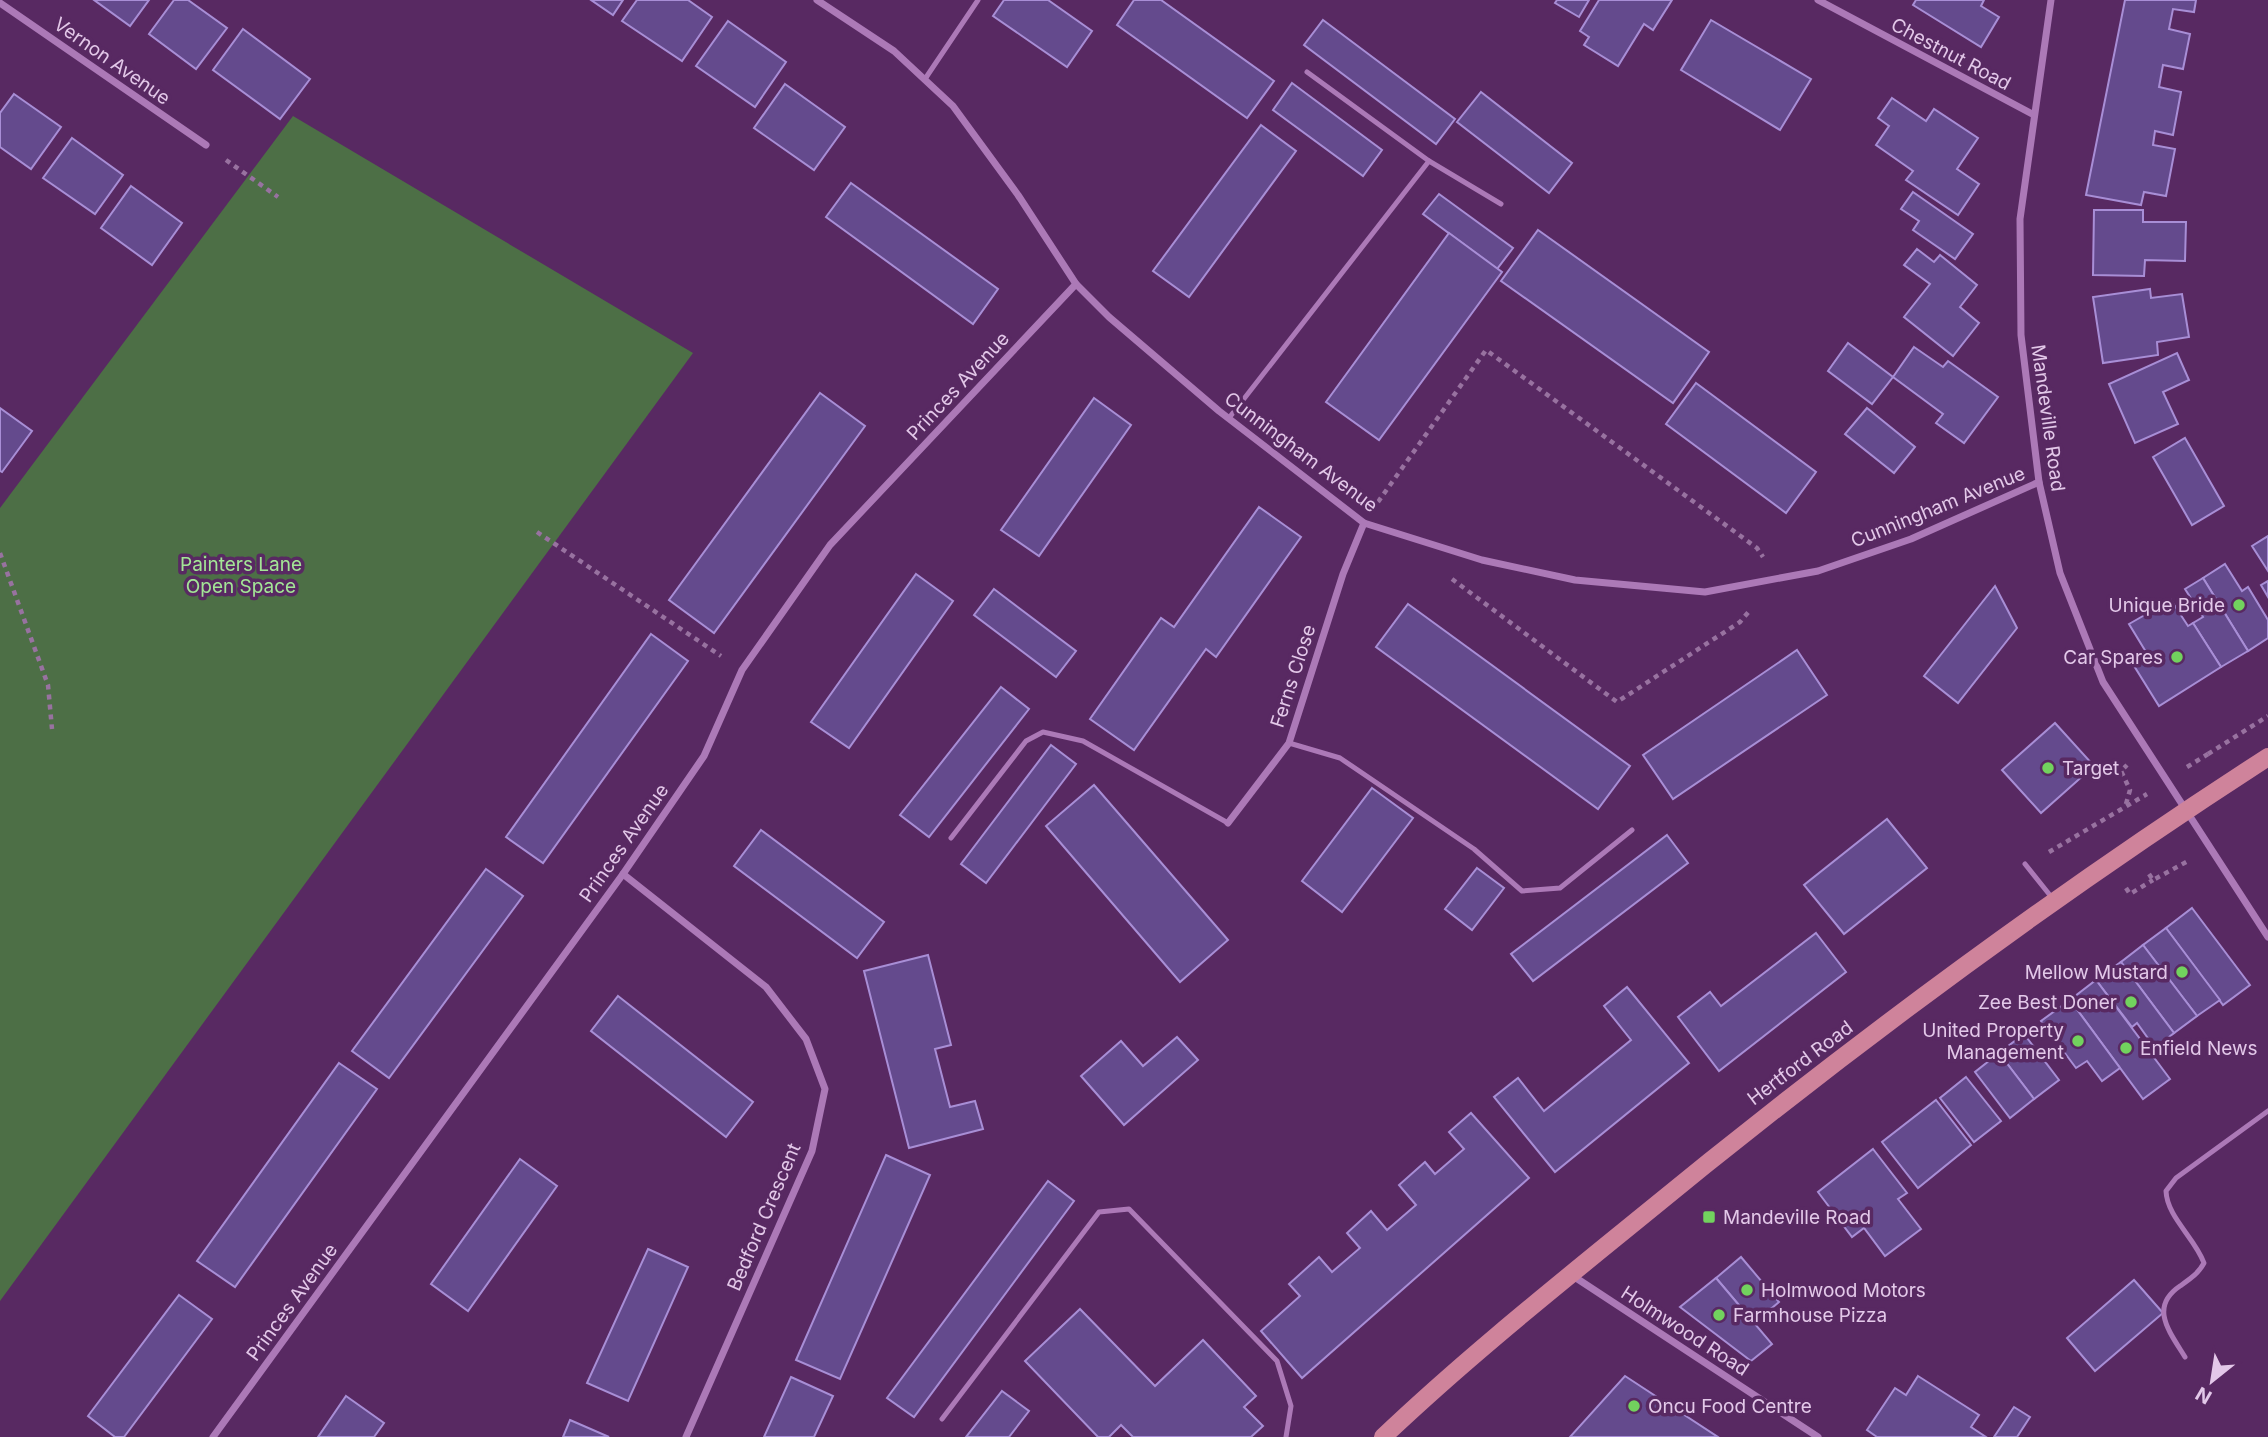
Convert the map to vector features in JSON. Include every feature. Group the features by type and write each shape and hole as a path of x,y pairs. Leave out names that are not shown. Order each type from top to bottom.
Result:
{"main road":[{"name":"Hertford Road","path":"1383,1437 1570,1275 1764,1115 2055,901 2185,809 2268,757"}],"street":[{"name":"Cunningham Avenue","path":"817,0 894,51 953,106 1076,284 1109,317 1229,418 1364,523 1482,560 1575,580 1705,592 1818,571 1911,539 2039,482"},
{"name":"Chestnut Road","path":"1818,0 2034,115"},
{"name":"Mandeville Road","path":"2051,0 2020,219 2021,335 2039,482 2060,573 2104,682 2268,937"},
{"name":"Vernon Avenue","path":"0,2 206,145"},
{"name":"Princes Avenue","path":"213,1437 623,874 704,756 742,670 830,545 1076,284"},
{"name":"Ferns Close","path":"1228,823 1289,743 1343,574 1364,523"},
{"name":"Bedford Crescent","path":"623,874 766,987 806,1039 825,1089 812,1150 686,1437"},
{"name":"Holmwood Road","path":"1570,1275 1818,1437"}],"lane":[{"path":"925,79 978,0"},
{"path":"1307,72 1429,161 1502,204"},
{"path":"1229,418 1429,161"},
{"path":"951,838 1026,741 1043,732 1083,741 1228,823"},
{"path":"1289,743 1340,758 1474,849 1522,891 1560,888 1632,830"},
{"path":"2025,864 2055,901"},
{"path":"2185,1357 2167,1328 2163,1302 2167,1294 2199,1273 2204,1263 2200,1251 2166,1202 2166,1191 2176,1178 2268,1111"},
{"path":"942,1419 1099,1212 1129,1209 1277,1361 1291,1406 1286,1437"}],"path":[{"path":"206,145 278,197"},
{"path":"1364,523 1486,350 1757,548 1779,578 1740,622 1617,702 1470,594 1442,569"},
{"path":"537,532 742,670"},
{"path":"0,554 48,685 52,729"},
{"path":"2129,762 2121,771 2129,788"},
{"path":"2126,805 2129,788 2138,779"},
{"path":"2049,852 2142,797"},
{"path":"2141,864 2153,880 2193,859"}],"green space":[{"name":"Painters Lane Open Space","path":"293,116 693,353 0,1301 0,508"}],"building":[{"path":"94,0 149,0 130,26"},
{"path":"174,0 188,0 227,28 196,69 149,34"},
{"path":"591,0 623,0 613,15"},
{"path":"637,0 688,0 712,17 682,61 622,21"},
{"path":"1004,0 1048,0 1092,31 1067,67 993,16"},
{"path":"1134,0 1161,0 1274,81 1247,118 1117,25"},
{"path":"1557,0 1589,0 1579,17 1555,3"},
{"path":"1599,0 1672,0 1653,30 1644,24 1618,66 1584,45 1589,37 1580,31"},
{"path":"1916,0 1984,0 1981,6 1999,17 1981,47 1913,5"},
{"path":"2125,0 2196,0 2194,12 2173,9 2169,29 2190,34 2183,69 2163,65 2159,87 2181,92 2173,135 2155,131 2153,145 2175,149 2166,196 2144,192 2141,205 2086,195"},
{"path":"1323,20 1455,119 1436,144 1304,45"},
{"path":"1711,20 1811,79 1780,130 1681,70"},
{"path":"728,21 786,62 755,107 696,66"},
{"path":"243,29 310,79 280,119 213,70"},
{"path":"1292,83 1382,150 1363,176 1273,110"},
{"path":"785,84 845,127 814,170 754,128"},
{"path":"1481,92 1572,163 1549,193 1457,122"},
{"path":"14,94 61,127 31,169 0,147 0,113"},
{"path":"1892,98 1926,121 1934,109 1978,138 1957,169 1979,184 1958,215 1906,180 1913,171 1876,145 1889,126 1878,118"},
{"path":"1261,125 1296,151 1189,297 1153,271"},
{"path":"72,138 123,175 95,214 43,178"},
{"path":"851,183 998,289 973,324 826,217"},
{"path":"131,186 182,223 152,265 101,228"},
{"path":"1913,192 1973,234 1955,259 1913,230 1919,221 1901,209"},
{"path":"1439,194 1513,248 1497,269 1423,214"},
{"path":"2094,210 2143,210 2143,222 2186,222 2185,261 2145,260 2144,276 2093,275"},
{"path":"1538,230 1709,352 1673,403 1501,281"},
{"path":"1449,233 1502,272 1379,440 1326,402"},
{"path":"1917,249 1934,262 1940,255 1977,285 1960,307 1979,323 1953,356 1904,317 1930,284 1904,265"},
{"path":"2150,289 2151,298 2182,294 2189,337 2157,342 2158,355 2103,363 2093,297"},
{"path":"1848,343 1893,377 1872,404 1828,371"},
{"path":"1914,347 1943,367 1948,361 1998,397 1964,443 1936,423 1943,414 1893,377"},
{"path":"2177,353 2189,380 2163,392 2178,424 2135,443 2109,384"},
{"path":"1696,383 1816,472 1786,513 1666,424"},
{"path":"820,393 865,426 714,633 669,600"},
{"path":"1094,398 1131,425 1039,556 1001,530"},
{"path":"0,408 32,431 2,472 0,471"},
{"path":"1867,408 1915,447 1894,473 1845,434"},
{"path":"2185,438 2224,506 2192,525 2153,457"},
{"path":"1259,507 1301,537 1216,657 1206,649 1134,750 1090,719 1161,618 1174,627"},
{"path":"2268,536 2268,571 2252,546"},
{"name":"Unique Bride","path":"2225,564 2242,591 2248,587 2268,620 2268,638 2248,651 2203,578"},
{"path":"916,574 953,601 849,748 811,722"},
{"path":"2203,578 2248,651 2221,667 2193,623 2203,617 2185,589"},
{"path":"2268,581 2268,597 2261,585"},
{"path":"1995,586 2017,628 1958,703 1924,676"},
{"path":"994,589 1076,651 1056,677 974,615"},
{"name":"Car Spares","path":"2171,600 2188,626 2193,623 2221,667 2159,706 2131,661 2146,652 2129,624"},
{"path":"1408,604 1630,766 1598,809 1376,647"},
{"path":"651,634 688,661 543,863 506,837"},
{"path":"1797,650 1827,695 1673,799 1643,755"},
{"path":"1001,687 1029,709 929,837 900,815"},
{"name":"Target","path":"2055,723 2094,766 2041,813 2002,770"},
{"path":"1051,745 1076,764 986,883 961,864"},
{"path":"1094,785 1228,940 1180,982 1046,826"},
{"path":"1372,788 1413,818 1342,912 1302,881"},
{"path":"1887,819 1927,868 1844,934 1804,885"},
{"path":"761,830 884,922 857,958 734,866"},
{"path":"1667,835 1688,863 1533,981 1511,954"},
{"path":"1477,868 1504,888 1472,930 1445,909"},
{"path":"486,869 523,896 389,1078 352,1051"},
{"path":"2192,908 2250,985 2223,1005 2166,928"},
{"name":"Mellow Mustard","path":"2166,928 2220,1000 2197,1016 2143,945"},
{"path":"1816,933 1846,972 1719,1071 1678,1017 1710,992 1721,1006"},
{"path":"2143,945 2197,1016 2174,1033 2121,962"},
{"path":"928,955 951,1045 935,1049 950,1107 975,1101 983,1129 909,1148 864,971"},
{"name":"Zee Best Doner","path":"2121,962 2174,1033 2155,1048 2137,1023 2132,1027 2096,980"},
{"name":"Enfield News","path":"2096,980 2170,1079 2143,1099 2070,1000"},
{"path":"1627,987 1689,1063 1555,1172 1494,1097 1518,1078 1544,1111 1631,1040 1604,1006"},
{"path":"618,996 753,1102 726,1137 591,1031"},
{"name":"United Property Management","path":"2070,1000 2120,1068 2102,1081 2087,1061 2076,1068 2041,1021"},
{"path":"2024,1034 2059,1080 2034,1099 1999,1053"},
{"path":"1177,1037 1198,1060 1124,1125 1081,1076 1121,1041 1143,1066"},
{"path":"1999,1053 2034,1099 2010,1118 1975,1072"},
{"path":"339,1063 377,1089 235,1287 197,1261"},
{"path":"1966,1077 2001,1121 1974,1142 1940,1098"},
{"path":"1936,1100 1971,1145 1918,1188 1882,1142"},
{"path":"1471,1113 1529,1178 1302,1378 1261,1331 1300,1296 1289,1284 1319,1257 1332,1272 1360,1248 1347,1233 1371,1211 1387,1230 1416,1205 1399,1185 1425,1162 1435,1174 1464,1149 1449,1132"},
{"path":"1873,1149 1907,1193 1898,1199 1921,1229 1885,1256 1864,1228 1852,1237 1818,1192"},
{"path":"886,1155 930,1175 840,1379 796,1360"},
{"path":"520,1159 557,1186 468,1311 431,1284"},
{"path":"1048,1181 1074,1201 914,1417 887,1398"},
{"path":"648,1249 688,1267 628,1401 587,1383"},
{"name":"Holmwood Motors","path":"1741,1257 1779,1302 1754,1323 1716,1278"},
{"name":"Farmhouse Pizza","path":"1716,1278 1772,1344 1751,1361 1680,1307"},
{"path":"2134,1280 2163,1313 2095,1371 2067,1338"},
{"path":"179,1295 212,1319 124,1437 115,1437 88,1416"},
{"path":"1080,1309 1155,1386 1203,1340 1256,1396 1244,1407 1263,1426 1251,1437 1133,1437 1121,1425 1109,1437 1098,1437 1025,1361"},
{"name":"Oncu Food Centre","path":"1625,1376 1718,1437 1570,1437"},
{"path":"1918,1376 1979,1415 1971,1427 1986,1437 1877,1437 1867,1430 1895,1388 1906,1395"},
{"path":"791,1377 833,1396 814,1437 764,1437"},
{"path":"1002,1391 1029,1411 1009,1437 966,1437"},
{"path":"346,1396 384,1423 374,1437 318,1437"},
{"path":"2014,1407 2030,1417 2017,1437 1994,1437"},
{"path":"570,1420 609,1437 563,1437"}],"place":[{"name":"Unique Bride","path":"2239,605"},
{"name":"Car Spares","path":"2177,657"},
{"name":"Target","path":"2048,768"},
{"name":"Mellow Mustard","path":"2182,972"},
{"name":"Zee Best Doner","path":"2131,1002"},
{"name":"United Property Management","path":"2078,1041"},
{"name":"Enfield News","path":"2126,1048"},
{"name":"Mandeville Road","path":"1709,1217"},
{"name":"Holmwood Motors","path":"1747,1290"},
{"name":"Farmhouse Pizza","path":"1719,1315"},
{"name":"Oncu Food Centre","path":"1634,1406"}]}
